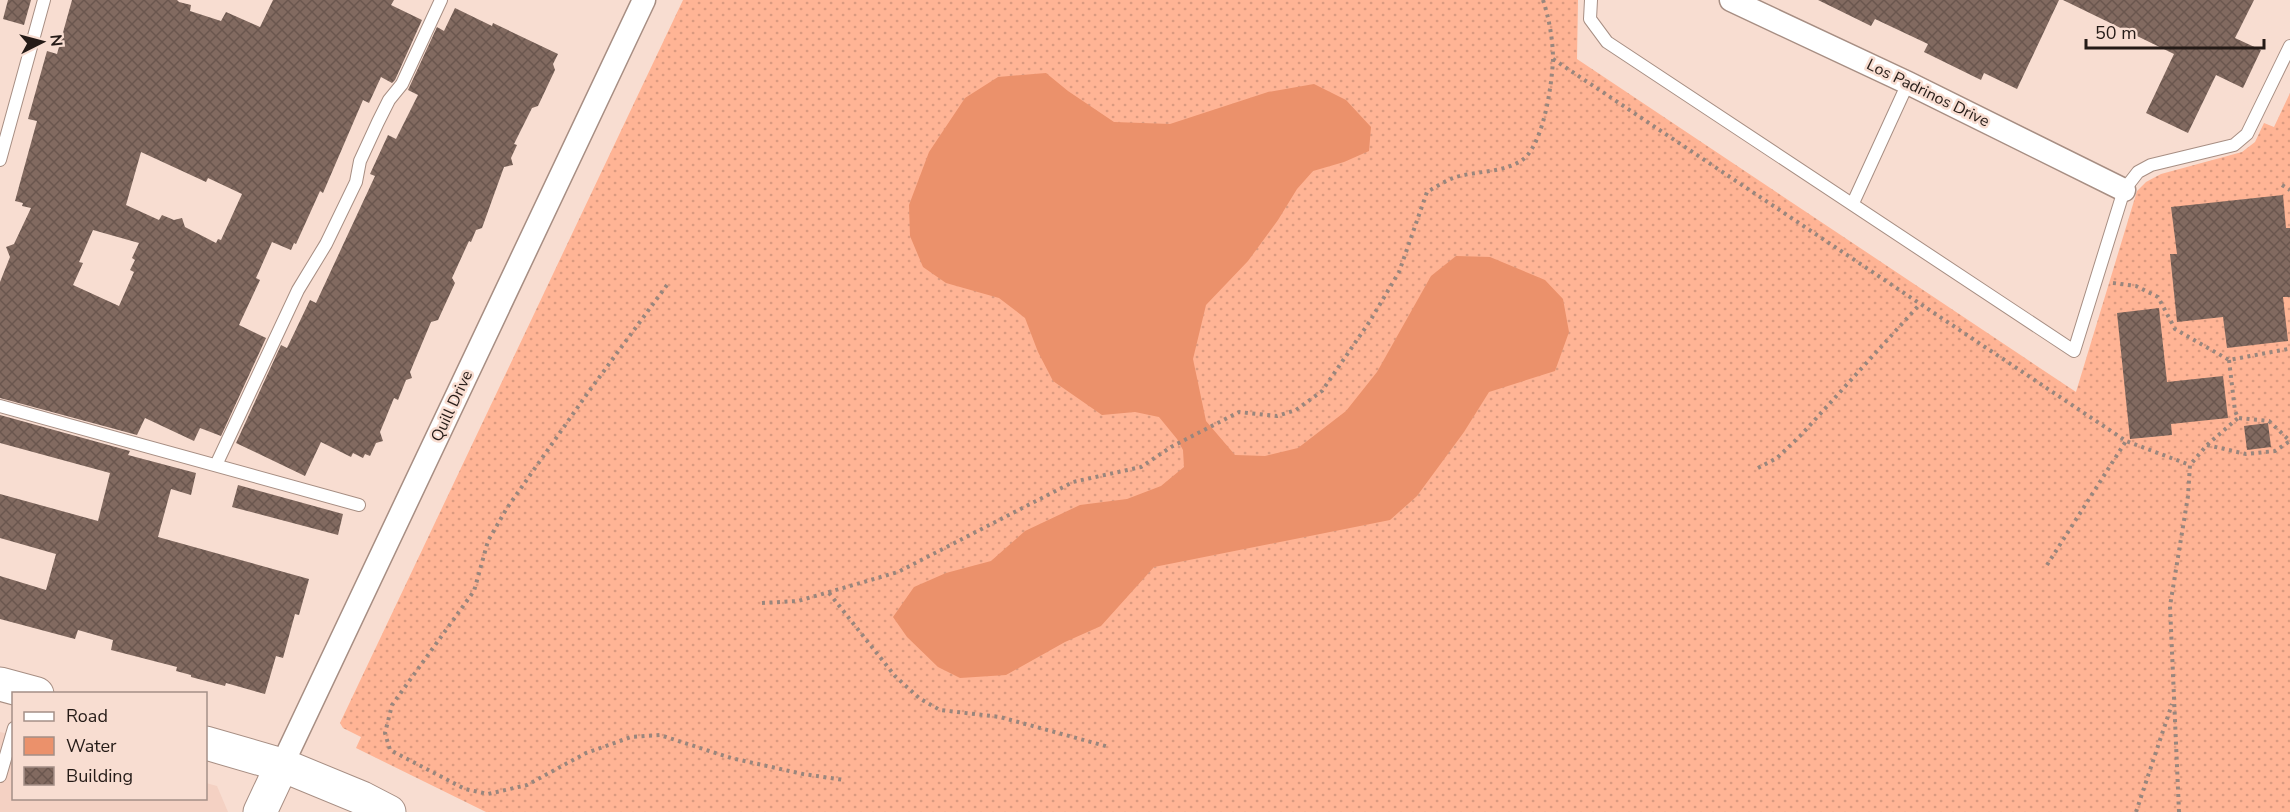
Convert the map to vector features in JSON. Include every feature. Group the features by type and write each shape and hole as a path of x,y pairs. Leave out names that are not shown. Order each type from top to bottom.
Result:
{"main road":[{"path":"207,743 282,765 362,798 389,812"},
{"name":"Quill Drive","path":"260,812 282,765"}],"street":[{"name":"Quill Drive","path":"282,765 644,0"},
{"name":"Los Padrinos Drive","path":"1731,0 1908,82 2124,190"}],"lane":[{"path":"0,159 44,0"},
{"path":"216,465 298,290 326,244 356,182 360,161 378,122 389,100 402,84 441,0"},
{"path":"1591,0 1590,19 1607,42 2074,351 2124,190 2138,172 2151,165 2234,145 2241,140 2247,134 2290,46"},
{"path":"1853,203 1908,82"},
{"path":"0,406 359,505"},
{"path":"0,776 12,735"}],"path":[{"path":"762,603 798,601 898,572 1073,482 1141,467 1171,447 1239,412 1277,416 1296,410 1322,391 1370,321 1399,272 1427,192 1454,177 1496,170 1521,161 1538,140 1548,98 1553,59 1548,14 1543,0"},
{"path":"1553,59 2126,441 2190,465"},
{"path":"2282,185 2290,190"},
{"path":"2096,281 2136,285 2158,297 2175,329 2229,360 2257,356 2290,347"},
{"path":"667,285 586,394 507,508 488,541 474,591 392,705 385,733 390,750 465,789 488,794 527,785 586,753 631,737 660,735 731,758 803,774 844,780"},
{"path":"1758,468 1777,458 1801,435 1920,304"},
{"path":"2229,360 2235,411 2238,418"},
{"path":"2179,812 2170,606 2188,496 2190,465 2207,445 2238,418 2269,421 2290,441 2275,451 2246,454 2207,445"},
{"path":"2048,564 2126,441"},
{"path":"829,593 895,676 919,698 940,710 1000,717 1109,747"},
{"path":"2136,812 2173,700"}],"shaded area":[{"path":"683,0 1578,0 1577,59 2076,392 2137,191 2146,182 2161,174 2242,152 2255,142 2264,123 2274,127 2290,93 2290,812 486,812 356,748 361,737 343,728 340,723"},
{"path":"0,732 12,735 12,800 207,800 207,783 217,786 228,812 0,812"}],"water":[{"path":"1046,73 1114,122 1170,124 1268,92 1314,84 1346,100 1371,127 1369,151 1344,162 1313,171 1297,189 1248,261 1206,305 1193,359 1206,421 1235,455 1265,456 1298,448 1346,411 1377,372 1431,276 1456,256 1490,257 1545,280 1563,299 1569,332 1555,371 1489,392 1464,432 1417,496 1390,520 1154,567 1101,626 1065,642 1006,675 960,678 938,667 907,637 893,617 914,587 946,573 991,561 1025,531 1080,505 1127,499 1161,486 1184,467 1183,450 1159,417 1135,412 1102,415 1053,381 1038,352 1025,318 999,298 946,283 923,267 910,236 909,205 929,152 965,98 998,77"}],"building":[{"path":"8,0 31,0 24,25 3,19"},
{"path":"72,0 177,0 191,5 190,11 221,21 226,12 260,27 273,0 394,0 391,5 422,20 395,80 392,83 381,77 369,103 363,100 323,193 320,191 296,244 294,243 291,250 272,242 256,278 260,280 239,325 266,338 221,436 200,428 194,441 145,418 137,435 0,398 0,282 10,257 6,247 14,244 31,208 15,201 37,121 28,119 47,51 57,54","holes":["141,152 206,182 208,178 242,194 221,240 218,239 216,243 185,227 182,218 174,220 162,215 159,220 126,205","93,230 139,243 132,258 135,260 130,270 134,272 119,306 73,285 83,263 79,262"]},
{"path":"1818,0 2059,0 2017,89 1984,73 1981,80 1924,52 1928,44 1875,19 1871,26"},
{"path":"2063,0 2254,0 2235,38 2261,50 2243,88 2216,75 2188,133 2146,113 2174,54"},
{"path":"455,8 558,54 553,64 555,70 538,106 532,108 514,144 517,145 511,158 513,165 504,167 482,228 476,230 471,242 469,241 452,278 455,283 438,320 431,322 410,372 412,378 406,380 398,400 394,398 380,432 383,441 376,443 370,456 365,454 363,458 353,453 351,457 321,442 305,476 236,443 281,345 287,348 310,300 316,303 375,176 370,174 388,135 396,139 418,95 408,90 437,27 444,31"},
{"path":"2283,195 2286,228 2290,228 2290,297 2283,297 2288,341 2227,348 2223,317 2177,322 2170,254 2177,254 2171,207"},
{"path":"2159,308 2167,382 2223,376 2228,418 2171,424 2172,435 2130,439 2117,313"},
{"path":"0,415 130,451 128,455 196,473 191,495 171,489 158,537 309,579 299,615 295,614 283,658 276,656 265,694 226,683 225,686 191,677 191,675 176,671 177,667 111,650 113,640 78,630 75,639 0,619 0,576 46,590 56,554 0,538 0,494 98,521 110,473 0,443"},
{"path":"2268,423 2271,447 2247,450 2244,426"},
{"path":"238,485 343,514 338,535 232,507"}]}
